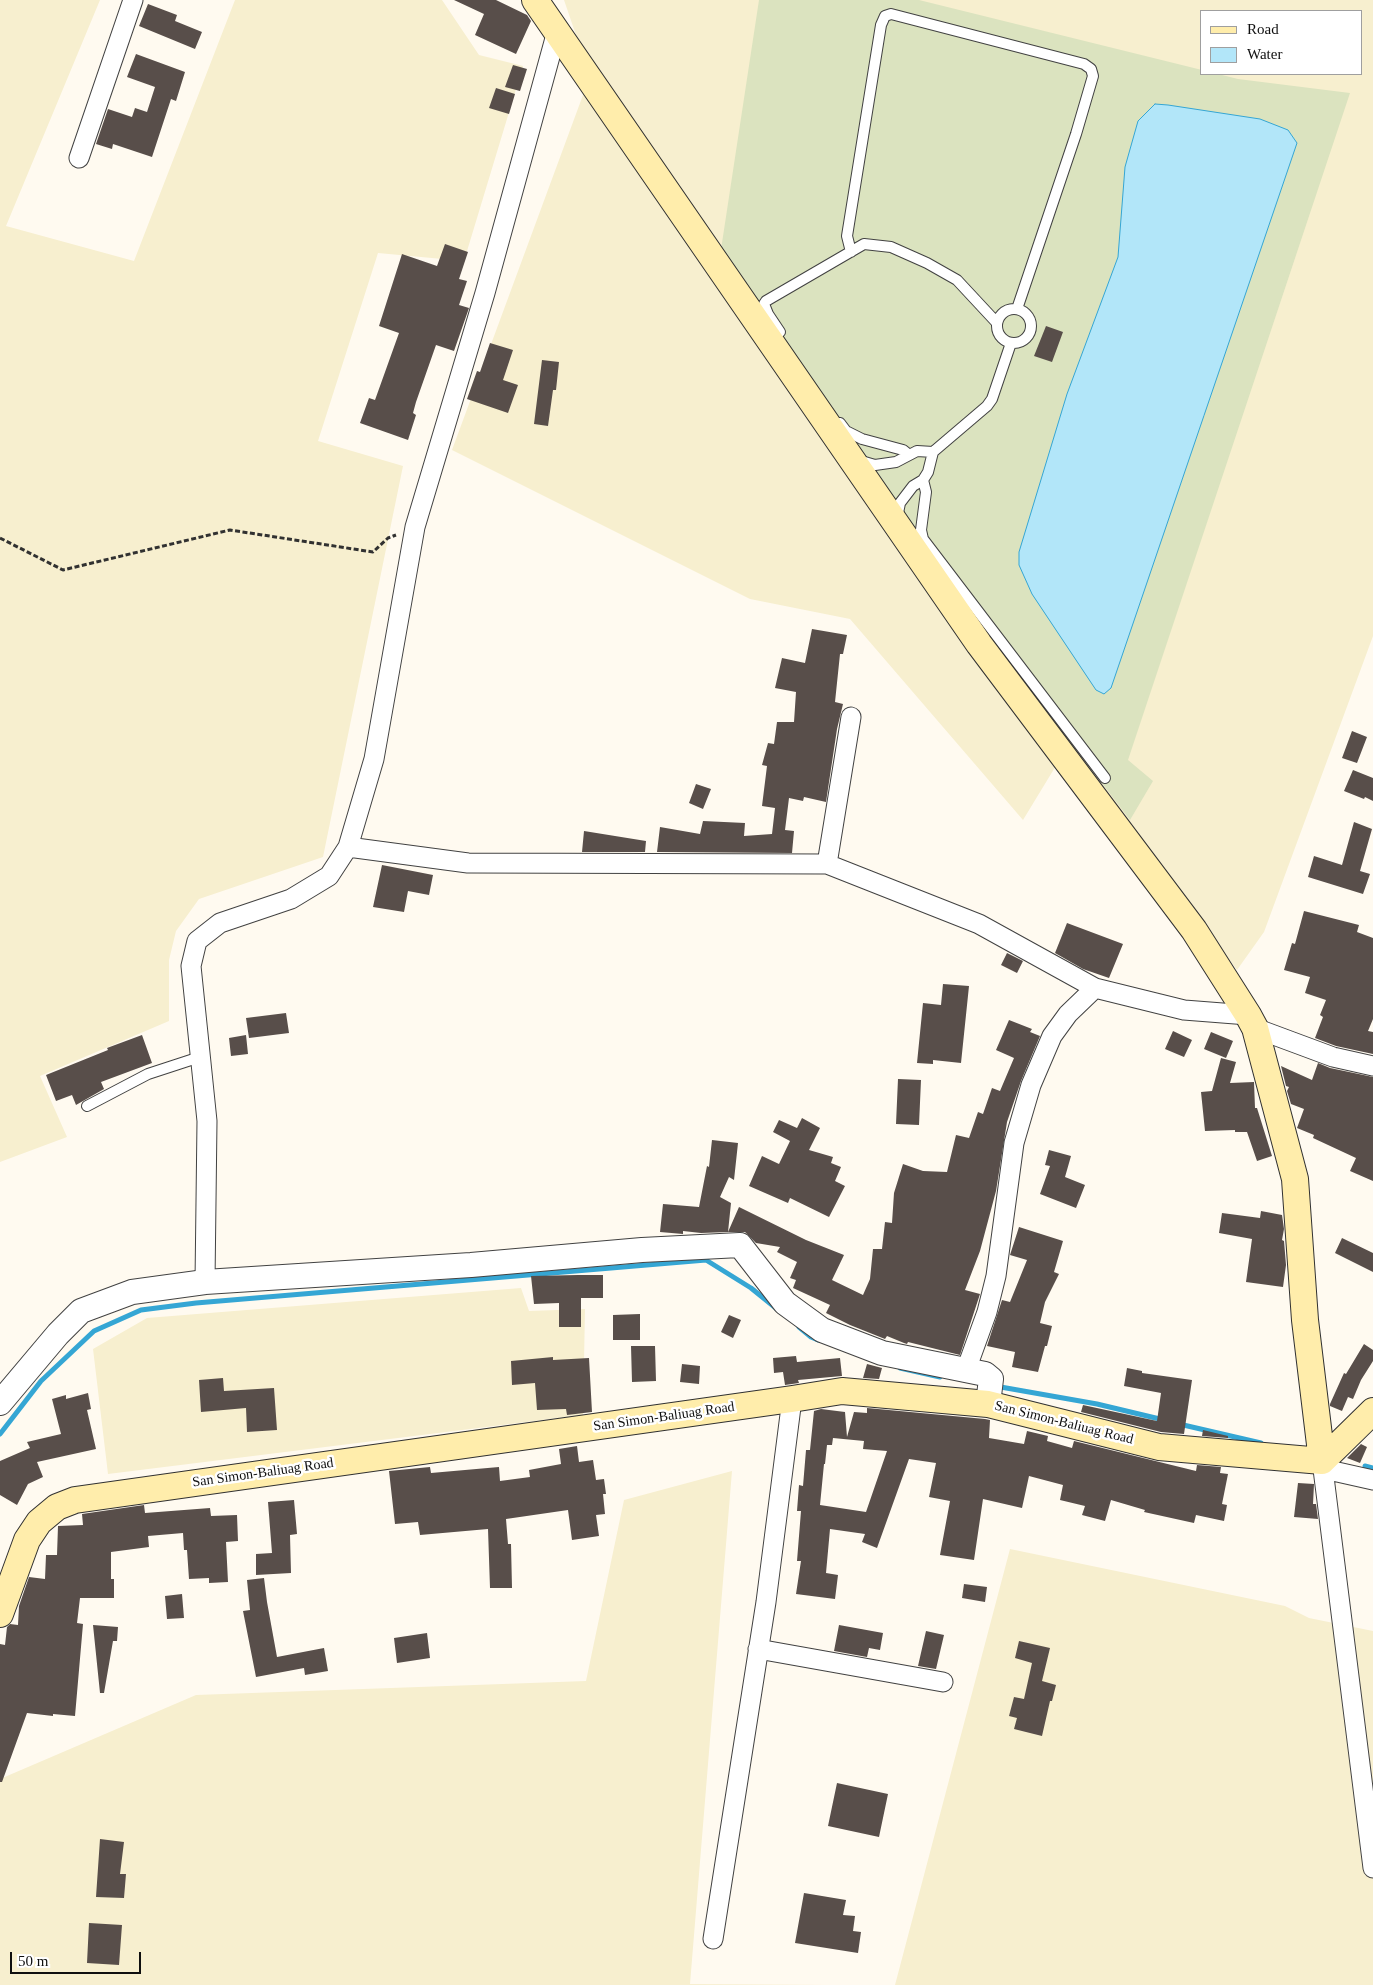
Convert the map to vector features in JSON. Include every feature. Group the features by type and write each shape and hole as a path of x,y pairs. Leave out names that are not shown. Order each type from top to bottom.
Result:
{"main road":[{"path":"534,0 848,458 979,644 1194,930 1252,1021 1295,1179 1305,1320 1323,1465"},
{"name":"San Simon-Baliuag Road","path":"0,1614 27,1540 40,1522 57,1507 75,1500 842,1391 989,1391 1159,1447 1323,1465"},
{"path":"1323,1465 1373,1411"}],"street":[{"path":"79,158 133,0"},
{"path":"205,1282 207,1121 191,966 197,941 220,923 291,899 329,876 348,848 374,759 415,527 485,293 557,31"},
{"path":"827,864 851,717"},
{"path":"348,848 468,863 827,864 979,924 1095,988 1184,1010 1252,1021 1333,1057 1373,1066"},
{"path":"966,1370 987,1312 996,1276 1014,1142 1031,1085 1052,1036 1068,1014 1095,988"},
{"path":"0,1403 58,1334 82,1311 132,1292 205,1282 471,1265 642,1250 740,1245 785,1303 822,1330 882,1353 985,1374 989,1391"},
{"path":"713,1938 758,1649 792,1399"},
{"path":"1373,1480 1323,1465 1373,1868"},
{"path":"758,1649 943,1682"}],"lane":[{"path":"852,252 847,236 884,16 891,14 1084,64 1091,69 1093,76 1076,134 1017,309"},
{"path":"784,339 768,314 764,304 766,301 864,244 891,246 957,280 997,322"},
{"path":"1017,309 1025,313 1030,320 1031,329 1027,337 1019,342 1010,343 1002,339 998,332 997,322 1001,315 1008,310 1017,309"},
{"path":"896,524 900,503 913,486 923,480 928,472 933,452 987,406 992,399 1010,343"},
{"path":"832,412 846,431 862,439 903,450 908,454"},
{"path":"848,458 875,464 896,462 908,454 917,451 933,452"},
{"path":"923,480 926,492 922,530 923,539 1106,778"},
{"path":"88,1106 148,1074 200,1057"}],"path":[{"path":"0,538 63,570 230,530 373,552 388,538 415,527"}],"shaded area":[{"path":"0,0 100,0 6,226 134,261 235,0 442,0 479,55 523,66 464,261 378,253 318,441 403,466 323,857 199,899 176,931 169,960 169,1021 40,1076 67,1137 0,1162"},
{"path":"564,0 1373,0 1373,636 1264,932 1237,970 1068,746 1023,820 850,619 750,599 452,450 590,76"},
{"path":"521,1288 529,1311 585,1309 583,1415 108,1474 93,1349 147,1318"},
{"path":"732,1471 690,1984 829,1985 0,1985 0,1779 196,1695 586,1681 624,1500"},
{"path":"1010,1549 1285,1606 1309,1618 1373,1631 1373,1985 895,1985"}],"green space":[{"path":"759,0 919,0 1200,70 1200,75 1222,75 1238,79 1350,93 1128,760 1153,781 1130,820 916,539 720,256"}],"water":[{"path":"1155,104 1260,119 1288,130 1297,143 1111,688 1104,694 1096,690 1032,594 1019,565 1019,552 1067,394 1118,257 1125,167 1138,121"}],"building":[{"path":"454,0 496,0 527,15 531,21 516,54 475,35 484,14"},
{"path":"148,4 177,15 175,21 202,32 195,49 139,26"},
{"path":"136,54 185,72 176,101 171,99 152,157 113,144 112,149 96,144 108,109 132,117 135,108 147,112 155,87 127,77"},
{"path":"513,65 527,69 520,91 505,87"},
{"path":"496,88 515,94 509,114 489,108"},
{"path":"445,244 468,252 459,279 467,281 459,305 469,308 454,351 436,345 416,402 413,413 416,415 408,440 360,423 369,398 375,400 399,333 379,326 402,254 437,266"},
{"path":"1046,326 1063,332 1052,362 1034,356"},
{"path":"490,343 513,350 503,380 518,385 508,413 467,399 477,371 480,372"},
{"path":"542,360 559,362 556,390 553,390 548,426 534,424"},
{"path":"812,629 847,635 843,654 840,654 835,702 843,704 837,729 826,802 804,797 803,801 789,798 785,830 794,831 792,853 657,852 660,827 700,834 703,821 745,823 744,836 772,834 775,808 762,806 767,766 762,765 768,743 774,744 777,722 794,722 796,692 775,688 782,658 805,663"},
{"path":"1352,731 1367,737 1357,763 1342,758"},
{"path":"1353,770 1373,778 1373,801 1344,791"},
{"path":"696,784 711,789 703,809 689,803"},
{"path":"1354,822 1372,829 1360,871 1370,874 1363,894 1308,877 1314,856 1342,865"},
{"path":"584,831 646,841 645,852 582,852"},
{"path":"382,865 433,875 429,895 408,891 404,912 373,907"},
{"path":"1304,911 1359,925 1357,932 1373,938 1373,1019 1368,1031 1373,1032 1373,1054 1336,1046 1315,1038 1323,1017 1320,1015 1326,1000 1305,993 1310,977 1284,970 1292,943 1295,944"},
{"path":"1067,923 1123,944 1109,978 1083,969 1055,953"},
{"path":"1007,953 1023,961 1017,973 1001,965"},
{"path":"943,984 969,986 961,1063 933,1060 933,1064 917,1063 923,1003 941,1005"},
{"path":"286,1013 289,1033 249,1038 246,1018"},
{"path":"1009,1020 1032,1029 1030,1032 1040,1036 1021,1081 1007,1122 996,1191 980,1251 965,1290 980,1294 960,1355 908,1342 907,1344 887,1336 885,1339 826,1313 830,1305 793,1288 796,1280 790,1278 797,1262 777,1252 780,1247 756,1243 745,1232 728,1232 739,1207 806,1240 844,1255 832,1280 863,1295 870,1279 873,1249 882,1249 885,1222 892,1223 894,1193 903,1164 923,1171 947,1172 956,1135 969,1138 978,1112 983,1114 992,1088 1000,1091 1014,1058 996,1050"},
{"path":"1173,1031 1192,1040 1184,1057 1165,1049"},
{"path":"1211,1032 1233,1041 1226,1058 1204,1049"},
{"path":"142,1035 152,1063 101,1082 104,1089 76,1105 72,1095 56,1101 46,1075"},
{"path":"246,1035 248,1054 231,1056 229,1038"},
{"path":"1221,1058 1236,1062 1230,1083 1254,1082 1255,1108 1257,1108 1272,1156 1257,1161 1247,1132 1235,1132 1235,1130 1205,1131 1201,1092 1212,1091"},
{"path":"1318,1063 1330,1068 1373,1077 1373,1181 1350,1171 1356,1158 1313,1138 1314,1135 1297,1128 1304,1109 1291,1104 1287,1091 1289,1087 1286,1086 1281,1066 1312,1080"},
{"path":"898,1079 921,1080 919,1125 896,1124"},
{"path":"802,1118 820,1128 809,1150 833,1157 831,1163 841,1167 835,1181 845,1186 829,1217 790,1198 788,1203 749,1186 762,1156 779,1164 790,1141 773,1132 779,1120 797,1128"},
{"path":"712,1140 738,1143 734,1180 729,1177 720,1197 731,1203 728,1232 701,1233 683,1231 683,1234 660,1232 663,1204 699,1207 707,1166 709,1167"},
{"path":"1049,1150 1071,1156 1065,1177 1085,1185 1076,1208 1040,1194 1050,1166 1045,1165"},
{"path":"1261,1211 1282,1215 1284,1229 1282,1240 1284,1241 1286,1265 1283,1287 1246,1282 1252,1239 1219,1233 1222,1213 1260,1218"},
{"path":"1019,1227 1063,1241 1054,1272 1059,1274 1045,1302 1040,1323 1052,1326 1038,1372 1012,1367 1015,1352 987,1346 1002,1300 1010,1302 1027,1260 1010,1255"},
{"path":"1342,1238 1373,1253 1373,1272 1335,1253"},
{"path":"603,1275 603,1298 581,1298 581,1327 559,1327 559,1303 534,1304 531,1276"},
{"path":"640,1314 640,1340 613,1340 613,1315"},
{"path":"729,1315 741,1320 733,1338 721,1332"},
{"path":"1364,1344 1373,1350 1373,1361 1361,1380 1353,1399 1348,1397 1342,1411 1330,1406 1344,1373 1346,1374"},
{"path":"631,1346 655,1346 656,1381 632,1382"},
{"path":"796,1356 797,1362 840,1358 842,1376 798,1380 799,1383 785,1385 783,1372 774,1373 773,1358"},
{"path":"553,1357 553,1360 589,1358 592,1412 567,1415 566,1409 537,1410 535,1383 512,1385 511,1361"},
{"path":"682,1364 700,1366 699,1384 680,1382"},
{"path":"867,1364 882,1368 879,1379 863,1378"},
{"path":"1127,1368 1142,1371 1142,1373 1192,1380 1184,1434 1161,1432 1081,1412 1083,1405 1157,1421 1161,1393 1124,1386"},
{"path":"223,1378 224,1391 274,1388 277,1430 247,1432 246,1408 201,1412 199,1380"},
{"path":"88,1393 91,1409 87,1410 96,1449 37,1462 43,1477 28,1484 17,1505 0,1495 0,1461 30,1448 27,1442 61,1434 52,1399 66,1395 66,1399"},
{"path":"867,1408 985,1419 990,1420 989,1438 1024,1444 1027,1431 1048,1436 1047,1441 1072,1448 1074,1441 1196,1471 1197,1465 1221,1467 1220,1473 1228,1474 1222,1504 1227,1505 1224,1521 1196,1515 1194,1523 1144,1512 1145,1510 1111,1500 1105,1521 1082,1515 1085,1506 1060,1500 1063,1485 1029,1476 1022,1508 983,1499 974,1560 940,1555 950,1501 929,1497 936,1463 909,1459 877,1548 862,1542 865,1534 830,1529 826,1573 838,1575 835,1599 796,1594 801,1561 797,1561 801,1511 797,1511 799,1485 803,1486 806,1450 810,1450 814,1411 821,1409 845,1412 847,1437 854,1412 867,1413","holes":["833,1438 864,1441 863,1449 887,1451 866,1512 820,1505 827,1445 832,1445"]},
{"path":"1203,1430 1228,1436 1228,1438 1202,1436"},
{"path":"1361,1444 1367,1447 1360,1463 1347,1458"},
{"path":"577,1446 579,1462 593,1460 596,1480 604,1479 606,1494 603,1494 605,1514 596,1515 599,1536 572,1540 568,1510 506,1519 508,1544 511,1544 512,1588 490,1588 488,1529 420,1535 418,1522 395,1524 389,1471 430,1467 431,1473 499,1467 500,1481 530,1477 529,1470 561,1464 559,1449"},
{"path":"1298,1483 1314,1484 1313,1504 1316,1504 1318,1519 1294,1517"},
{"path":"294,1500 297,1534 290,1535 291,1573 256,1575 256,1554 272,1553 268,1502"},
{"path":"144,1505 145,1513 210,1508 211,1516 237,1515 238,1541 226,1542 228,1582 209,1583 209,1578 189,1579 187,1550 184,1550 183,1533 148,1536 149,1547 111,1552 111,1579 114,1579 114,1598 80,1598 77,1623 83,1624 75,1716 27,1713 2,1782 0,1782 0,1644 5,1645 7,1627 10,1624 18,1625 19,1606 29,1577 45,1579 46,1555 57,1555 58,1526 83,1525 82,1514"},
{"path":"264,1578 277,1657 324,1648 328,1671 305,1675 304,1668 256,1677 243,1611 250,1610 247,1580"},
{"path":"964,1584 987,1587 985,1602 962,1598"},
{"path":"182,1594 184,1618 167,1619 165,1596"},
{"path":"93,1625 118,1627 117,1641 113,1641 104,1693 100,1693"},
{"path":"839,1625 883,1633 880,1650 869,1648 867,1657 834,1651"},
{"path":"926,1631 944,1635 936,1669 918,1666"},
{"path":"427,1633 430,1658 397,1663 394,1638"},
{"path":"1019,1641 1050,1648 1042,1681 1056,1685 1052,1701 1050,1701 1042,1736 1014,1729 1017,1718 1009,1716 1014,1697 1024,1699 1032,1663 1015,1658"},
{"path":"837,1783 888,1794 879,1837 828,1826"},
{"path":"100,1839 124,1842 120,1874 126,1874 124,1898 96,1897"},
{"path":"804,1893 846,1900 843,1915 855,1916 853,1931 861,1932 858,1953 795,1943"},
{"path":"89,1923 122,1925 119,1965 87,1963"}],"waterway":[{"path":"0,1434 41,1381 94,1331 141,1310 196,1303 706,1260 751,1288 777,1309"},
{"path":"799,1327 818,1340"},
{"path":"900,1368 940,1377"},
{"path":"995,1386 1097,1404 1164,1420"},
{"path":"1179,1424 1261,1443"},
{"path":"1365,1466 1373,1468"}]}
